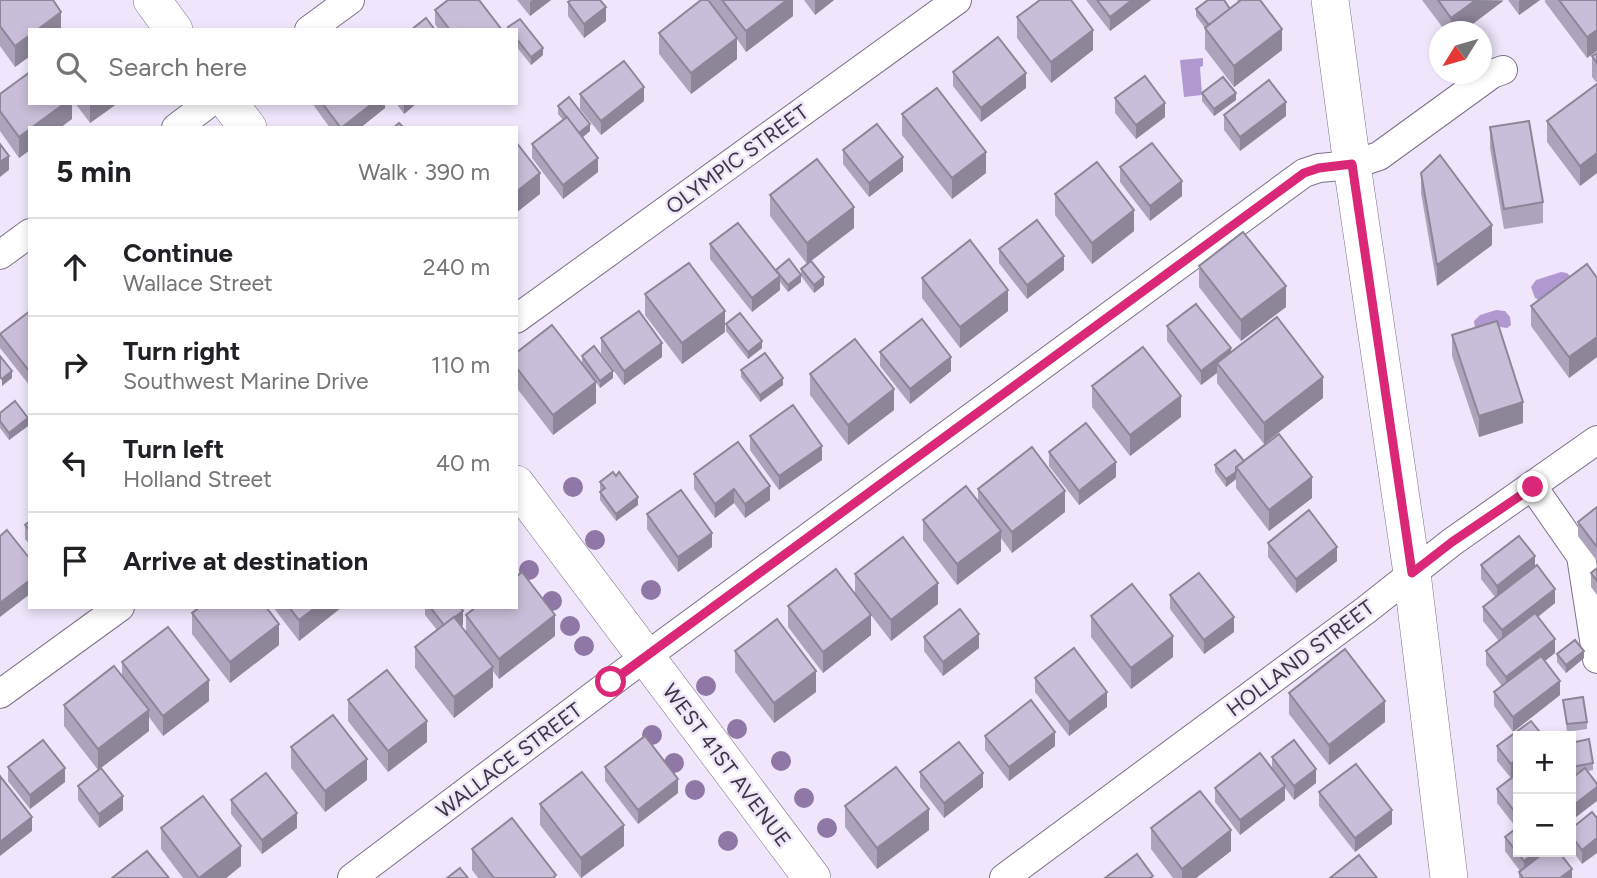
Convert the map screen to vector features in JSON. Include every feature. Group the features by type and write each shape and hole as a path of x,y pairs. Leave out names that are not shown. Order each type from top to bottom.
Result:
{"main road":[{"path":"152,0 173,28"},
{"path":"1330,0 1412,573 1449,878"},
{"path":"231,105 246,126"},
{"name":"WEST 41ST AVENUE","path":"518,487 812,878"}],"street":[{"path":"313,28 350,0"},
{"name":"OLYMPIC STREET","path":"518,318 957,0"},
{"name":"WALLACE STREET","path":"352,878 646,656 1304,173 1379,156 1492,74 1503,70"},
{"path":"179,126 206,105"},
{"path":"0,255 28,234"},
{"name":"HOLLAND STREET","path":"1004,878 1452,542 1597,440"},
{"path":"1533,487 1581,556 1597,659"},
{"path":"0,694 117,609"}],"shaded area":[{"path":"1203,58 1203,66 1200,67 1202,95 1184,97 1180,60"},
{"path":"1561,272 1571,277 1541,301 1535,298 1531,287 1536,280"},
{"path":"1496,310 1505,311 1510,317 1511,325 1487,334 1475,329 1474,321 1480,315"}],"building":[{"path":"0,0 53,0 61,12 40,28 28,28 28,36 15,46 0,26"},
{"path":"448,0 479,0 500,28 448,28 435,10"},
{"path":"600,0 606,7 584,24 568,2"},
{"path":"701,0 708,0 737,38 691,73 659,33"},
{"path":"722,0 787,0 746,31"},
{"path":"1040,0 1071,0 1093,30 1051,62 1017,17"},
{"path":"1097,0 1132,0 1110,17"},
{"path":"1208,0 1224,0 1230,9 1209,25 1196,9"},
{"path":"1241,0 1260,0 1282,29 1234,66 1205,28"},
{"path":"1438,0 1476,0 1451,18"},
{"path":"1559,0 1597,0 1597,30 1587,37"},
{"path":"426,18 434,28 414,28"},
{"path":"520,19 543,48 531,57 518,41 518,28 508,27"},
{"path":"998,37 1026,73 981,108 953,72"},
{"path":"624,61 644,87 601,121 580,94"},
{"path":"28,73 28,105 62,105 34,126 28,126 28,130 19,137 0,111 0,94"},
{"path":"1145,76 1165,103 1136,125 1115,98"},
{"path":"1223,77 1236,93 1214,109 1202,93"},
{"path":"1269,80 1286,102 1240,137 1224,115"},
{"path":"1597,84 1597,153 1580,166 1547,121"},
{"path":"937,88 986,152 952,178 902,114"},
{"path":"569,97 590,124 579,133 558,106"},
{"path":"324,105 370,105 344,126 339,126"},
{"path":"567,117 598,158 563,185 532,144"},
{"path":"1529,121 1543,202 1504,209 1490,127"},
{"path":"877,124 903,157 869,183 843,150"},
{"path":"1152,143 1182,181 1150,206 1120,167"},
{"path":"0,144 9,156 0,162"},
{"path":"518,145 540,173 518,190"},
{"path":"1440,155 1492,225 1437,265 1421,173"},
{"path":"817,159 854,207 807,243 770,195"},
{"path":"1097,162 1134,210 1092,243 1055,194"},
{"path":"1037,220 1064,256 1027,285 999,249"},
{"path":"738,223 780,276 752,298 710,244"},
{"path":"1243,232 1286,286 1241,320 1199,266"},
{"path":"970,240 1008,290 960,327 922,278"},
{"path":"789,259 801,275 788,285 776,270"},
{"path":"811,261 824,277 814,285 801,269"},
{"path":"689,263 725,311 682,343 645,294"},
{"path":"1587,264 1597,278 1597,337 1569,357 1531,306"},
{"path":"1196,304 1231,348 1201,371 1167,326"},
{"path":"639,311 662,343 624,371 601,338"},
{"path":"28,313 28,369 0,334"},
{"path":"740,313 762,341 748,352 726,324"},
{"path":"1277,317 1323,377 1264,423 1217,363"},
{"path":"922,319 951,357 910,389 880,352"},
{"path":"1497,321 1523,402 1479,416 1452,335"},
{"path":"552,325 596,382 553,415 518,370 518,351"},
{"path":"855,339 894,389 848,425 810,374"},
{"path":"594,346 613,371 600,381 582,356"},
{"path":"1143,347 1181,396 1130,435 1092,386"},
{"path":"765,353 783,378 760,395 741,370"},
{"path":"0,356 12,371 2,379 0,377"},
{"path":"15,401 28,418 9,433 0,421 0,413"},
{"path":"793,405 822,446 779,476 750,436"},
{"path":"1086,423 1116,462 1079,491 1049,452"},
{"path":"1279,434 1312,477 1269,510 1236,467"},
{"path":"738,442 770,486 745,504 734,489 715,504 694,474"},
{"path":"1032,447 1065,491 1012,532 978,489"},
{"path":"1235,450 1244,461 1236,467 1236,472 1226,479 1215,465"},
{"path":"613,472 616,476 619,472 638,497 616,514 600,492 605,488 600,482"},
{"path":"966,486 1001,531 957,564 923,520"},
{"path":"681,490 712,533 678,557 647,514"},
{"path":"1597,507 1597,547 1578,522"},
{"path":"1309,510 1337,547 1296,579 1268,543"},
{"path":"7,530 28,556 28,582 0,603 0,536"},
{"path":"1519,536 1535,556 1497,586 1481,565"},
{"path":"903,537 938,583 891,620 855,574"},
{"path":"1537,565 1555,589 1502,630 1483,607"},
{"path":"1597,568 1597,581 1591,573"},
{"path":"836,569 871,615 823,652 788,606"},
{"path":"522,572 555,615 499,659 466,615 474,609 518,609 518,575"},
{"path":"1199,573 1234,617 1204,640 1170,595"},
{"path":"1132,584 1173,636 1131,668 1091,616"},
{"path":"197,609 268,609 279,624 230,662 192,613"},
{"path":"291,609 313,609 299,620"},
{"path":"432,609 462,609 463,611 444,625"},
{"path":"960,609 979,634 943,662 924,637"},
{"path":"1535,613 1555,639 1506,677 1486,651"},
{"path":"454,617 493,667 454,697 415,647"},
{"path":"777,619 816,671 774,703 735,651"},
{"path":"168,627 209,680 163,716 122,662"},
{"path":"1575,640 1584,651 1566,665 1557,654"},
{"path":"1074,648 1107,692 1069,722 1035,678"},
{"path":"1345,649 1385,701 1329,745 1289,693"},
{"path":"1541,656 1560,681 1513,717 1494,692"},
{"path":"114,666 149,710 98,749 64,705"},
{"path":"387,670 427,721 388,751 348,700"},
{"path":"1583,697 1587,722 1567,724 1563,700"},
{"path":"1031,700 1055,732 1009,767 985,736"},
{"path":"333,715 367,759 325,791 291,747"},
{"path":"1531,721 1539,731 1517,731"},
{"path":"1513,734 1513,762 1511,764 1497,746"},
{"path":"645,736 678,779 638,810 605,767"},
{"path":"1589,739 1593,763 1576,766 1576,742"},
{"path":"43,740 65,768 30,795 8,767"},
{"path":"1294,740 1316,769 1294,786 1272,757"},
{"path":"959,742 983,773 944,803 920,772"},
{"path":"1260,753 1285,786 1240,820 1215,788"},
{"path":"1356,764 1392,810 1355,838 1319,792"},
{"path":"896,767 929,809 877,848 845,806"},
{"path":"101,768 123,796 99,814 78,786"},
{"path":"1585,768 1597,787 1576,803 1576,794 1576,775"},
{"path":"582,772 624,825 581,858 540,804"},
{"path":"266,773 297,813 262,840 231,800"},
{"path":"0,776 32,817 0,842"},
{"path":"1513,777 1513,809 1497,789"},
{"path":"1200,791 1231,830 1182,869 1151,828"},
{"path":"203,796 241,846 199,878 161,828"},
{"path":"1592,812 1597,818 1597,838 1582,850 1576,842 1576,825"},
{"path":"512,818 556,875 553,878 494,878 472,849"},
{"path":"1513,831 1513,847 1505,837"},
{"path":"147,851 169,878 112,878"},
{"path":"1137,854 1153,876 1105,878"},
{"path":"1359,855 1377,878 1330,878"},
{"path":"1538,857 1563,857 1572,869 1560,878 1523,878 1519,872"},
{"path":"460,868 468,878 447,878"}],"route":[{"path":"611,682 1304,173 1319,168 1352,164 1412,573 1533,487"}]}
